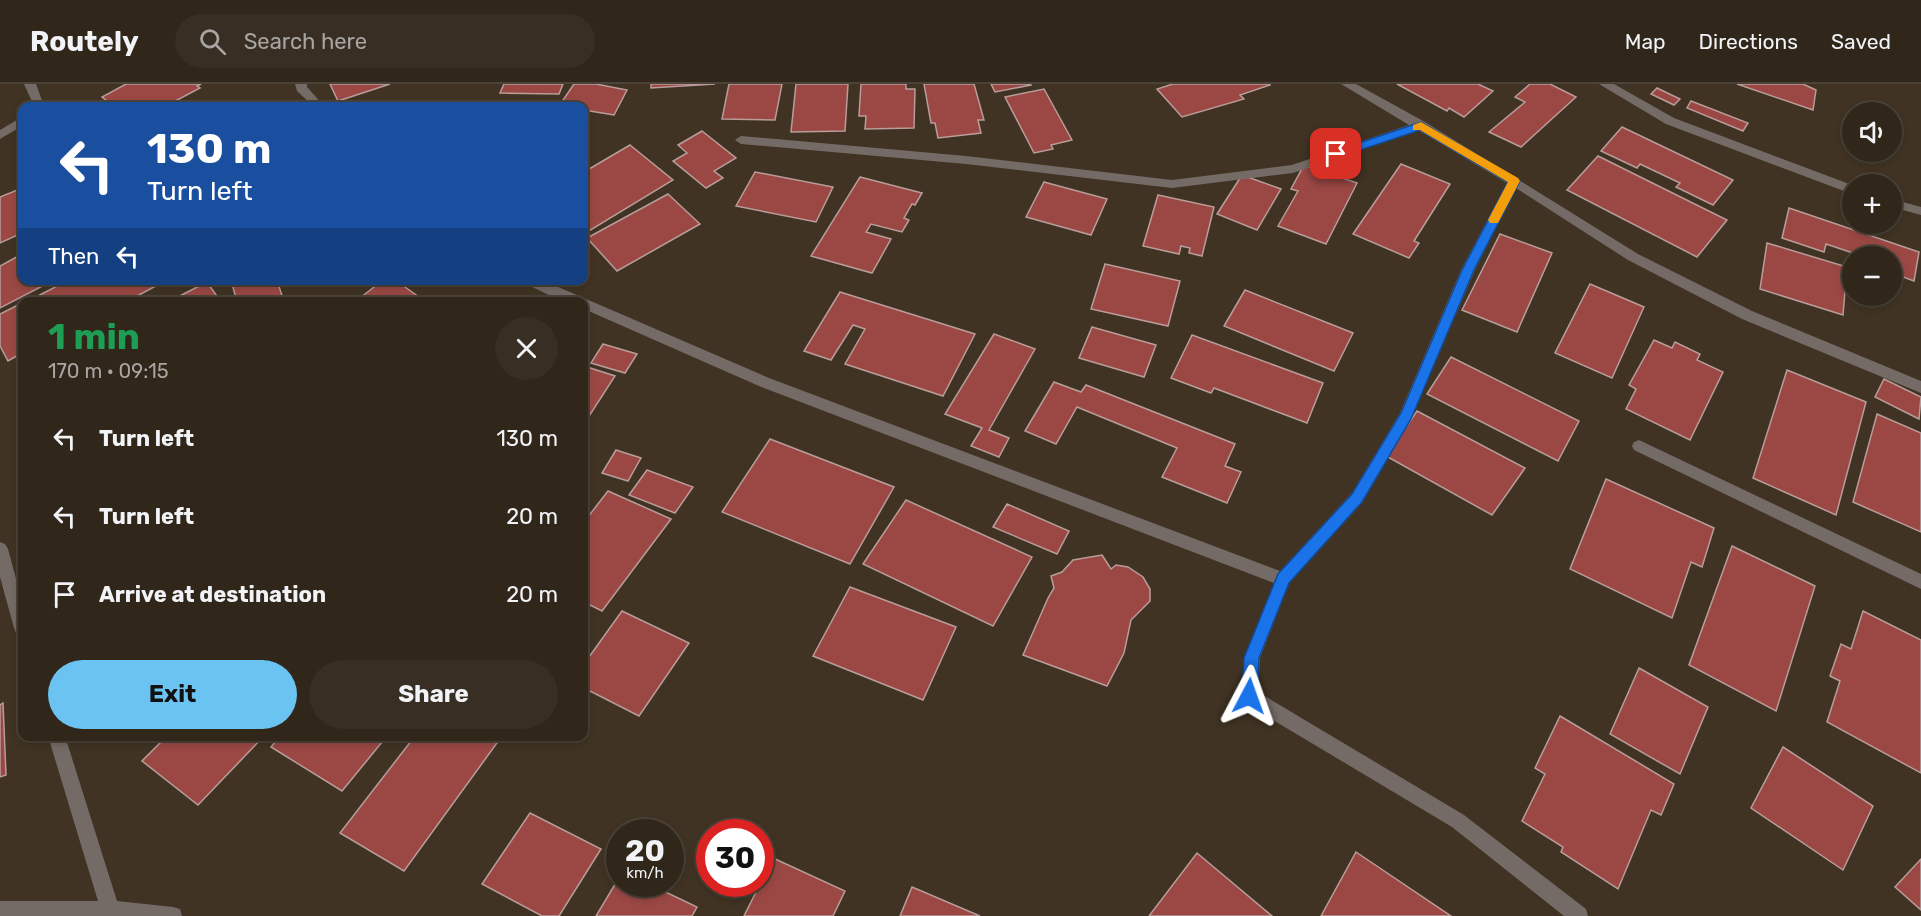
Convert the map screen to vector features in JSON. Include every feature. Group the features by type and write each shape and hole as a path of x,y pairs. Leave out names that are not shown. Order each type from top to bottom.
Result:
{"street":[{"path":"30,84 37,102"},
{"path":"301,84 301,88 315,102"},
{"path":"1347,84 1514,181 1633,257 1737,310 1921,387"},
{"path":"1605,84 1670,121 1842,186"},
{"path":"0,135 18,124"},
{"path":"741,140 966,160 1172,184 1293,169 1421,125"},
{"path":"1514,181 1468,270 1406,415 1357,498 1283,579 1252,658 1249,696 1458,821 1579,916"},
{"path":"1902,205 1921,211"},
{"path":"540,285 566,297"},
{"path":"588,306 764,382 1283,579"},
{"path":"1639,447 1921,582"},
{"path":"0,549 18,614"},
{"path":"58,741 110,910"},
{"path":"0,910 110,910 173,916"}],"building":[{"path":"126,84 201,84 197,86 200,88 174,102 109,102 102,97"},
{"path":"330,84 390,84 338,101"},
{"path":"504,84 563,84 559,94 500,93"},
{"path":"574,84 596,84 627,90 614,115 588,111 588,102 562,102"},
{"path":"651,84 715,84 651,88"},
{"path":"729,84 782,84 775,120 722,119"},
{"path":"796,84 848,84 845,131 791,132"},
{"path":"861,84 906,84 906,89 915,89 914,128 865,129 866,116 859,116"},
{"path":"924,84 974,84 984,120 978,120 981,133 938,138 935,123 931,123"},
{"path":"991,84 1030,84 1031,85 995,92"},
{"path":"1173,84 1270,85 1240,95 1244,99 1182,117 1157,89"},
{"path":"1397,84 1478,84 1493,91 1464,117 1449,108 1447,111"},
{"path":"1530,84 1550,84 1576,97 1521,147 1489,132 1525,102 1515,97"},
{"path":"1737,84 1803,84 1816,90 1813,110"},
{"path":"1657,88 1680,99 1674,105 1651,94"},
{"path":"1044,89 1072,140 1051,145 1053,149 1034,153 1005,97"},
{"path":"1691,101 1748,123 1743,131 1687,108"},
{"path":"1622,127 1733,180 1713,205 1676,187 1680,183 1640,164 1637,168 1601,151"},
{"path":"702,131 736,158 714,171 723,178 706,188 673,161 687,153 678,145"},
{"path":"630,145 673,180 588,232 588,170"},
{"path":"1598,156 1727,220 1697,257 1567,190"},
{"path":"1401,164 1450,184 1414,241 1419,243 1409,258 1353,234"},
{"path":"1304,165 1357,183 1326,244 1278,226 1298,191 1291,189"},
{"path":"755,172 833,187 816,222 736,206"},
{"path":"1242,175 1281,189 1257,230 1217,214"},
{"path":"860,177 922,193 904,218 909,220 902,232 871,224 866,232 891,239 872,273 811,256"},
{"path":"1044,182 1107,199 1091,235 1026,217"},
{"path":"18,190 18,235 0,243 0,197"},
{"path":"668,194 700,224 617,271 588,237"},
{"path":"1158,195 1214,207 1202,256 1189,253 1190,248 1181,246 1179,254 1143,246"},
{"path":"1789,208 1842,226 1842,234 1866,234 1901,246 1842,246 1842,249 1826,244 1824,252 1782,238"},
{"path":"1500,234 1552,253 1517,332 1462,310"},
{"path":"1767,243 1842,266 1843,315 1760,289"},
{"path":"1902,246 1919,252 1914,281 1902,277"},
{"path":"18,256 18,285 44,285 0,308 0,266"},
{"path":"1105,264 1180,281 1168,326 1091,309"},
{"path":"1590,284 1644,307 1612,378 1555,353"},
{"path":"59,285 158,285 135,297 36,297"},
{"path":"201,285 209,285 218,297 178,297"},
{"path":"232,285 279,285 282,297 236,297"},
{"path":"377,285 402,285 419,297 361,297"},
{"path":"1245,290 1353,333 1334,371 1224,326"},
{"path":"840,292 975,334 943,396 845,364 865,329 853,325 831,360 804,351"},
{"path":"18,305 18,355 8,361 0,346 0,314"},
{"path":"1092,327 1156,345 1144,377 1079,358"},
{"path":"994,334 1035,349 989,430 1009,438 999,457 971,446 982,428 945,414"},
{"path":"1192,335 1323,383 1307,423 1214,388 1211,393 1171,378"},
{"path":"1654,340 1672,348 1675,342 1700,354 1697,360 1723,372 1690,440 1626,409 1636,389 1629,385"},
{"path":"603,344 637,354 625,373 591,363"},
{"path":"1451,357 1579,421 1558,461 1427,394"},
{"path":"588,367 615,376 588,418"},
{"path":"1787,370 1866,402 1836,515 1753,478"},
{"path":"1884,379 1921,397 1919,419 1875,397"},
{"path":"1054,382 1081,392 1086,385 1235,444 1225,466 1241,472 1227,503 1162,477 1177,448 1077,407 1056,444 1025,431"},
{"path":"1417,411 1525,468 1492,515 1386,456"},
{"path":"1877,414 1921,433 1921,532 1853,502"},
{"path":"770,439 894,487 850,564 722,512"},
{"path":"616,450 641,458 628,481 602,473"},
{"path":"647,470 693,487 675,513 629,495"},
{"path":"1606,479 1714,528 1702,567 1691,562 1672,618 1570,569"},
{"path":"608,491 671,519 602,611 588,604 588,517"},
{"path":"906,500 1032,557 993,626 863,564"},
{"path":"1007,504 1069,531 1057,554 993,527"},
{"path":"1732,546 1815,586 1776,711 1689,665"},
{"path":"1102,555 1111,569 1116,565 1128,567 1143,577 1150,589 1150,601 1131,620 1124,653 1107,686 1023,655 1054,588 1051,576 1062,572 1073,560"},
{"path":"850,587 956,627 923,700 813,656"},
{"path":"622,611 689,643 639,716 588,690 588,658"},
{"path":"1863,611 1921,640 1921,773 1827,722 1840,681 1830,676 1841,644 1851,649"},
{"path":"1639,668 1708,707 1680,774 1610,734"},
{"path":"3,703 6,775 0,777 0,705"},
{"path":"1560,716 1674,784 1661,815 1651,810 1618,889 1561,852 1563,847 1522,821 1545,774 1535,768"},
{"path":"162,741 259,741 198,805 142,761"},
{"path":"276,741 383,741 342,791 271,747"},
{"path":"411,741 498,741 404,871 340,833"},
{"path":"1783,747 1873,806 1843,870 1751,808"},
{"path":"530,813 601,849 559,916 542,916 482,884"},
{"path":"1356,852 1451,916 1321,916"},
{"path":"1197,853 1272,916 1149,916"},
{"path":"774,858 845,891 833,916 744,916 754,897 774,897"},
{"path":"1921,859 1921,910 1895,887"},
{"path":"912,887 980,916 900,916"},
{"path":"607,897 676,897 697,907 692,916 596,916"}],"slow traffic":[{"path":"1416,127 1421,125 1514,181 1494,220"}],"route":[{"path":"1249,696 1252,658 1283,579 1357,498 1406,415 1468,270 1514,181 1421,125 1336,154"}]}
